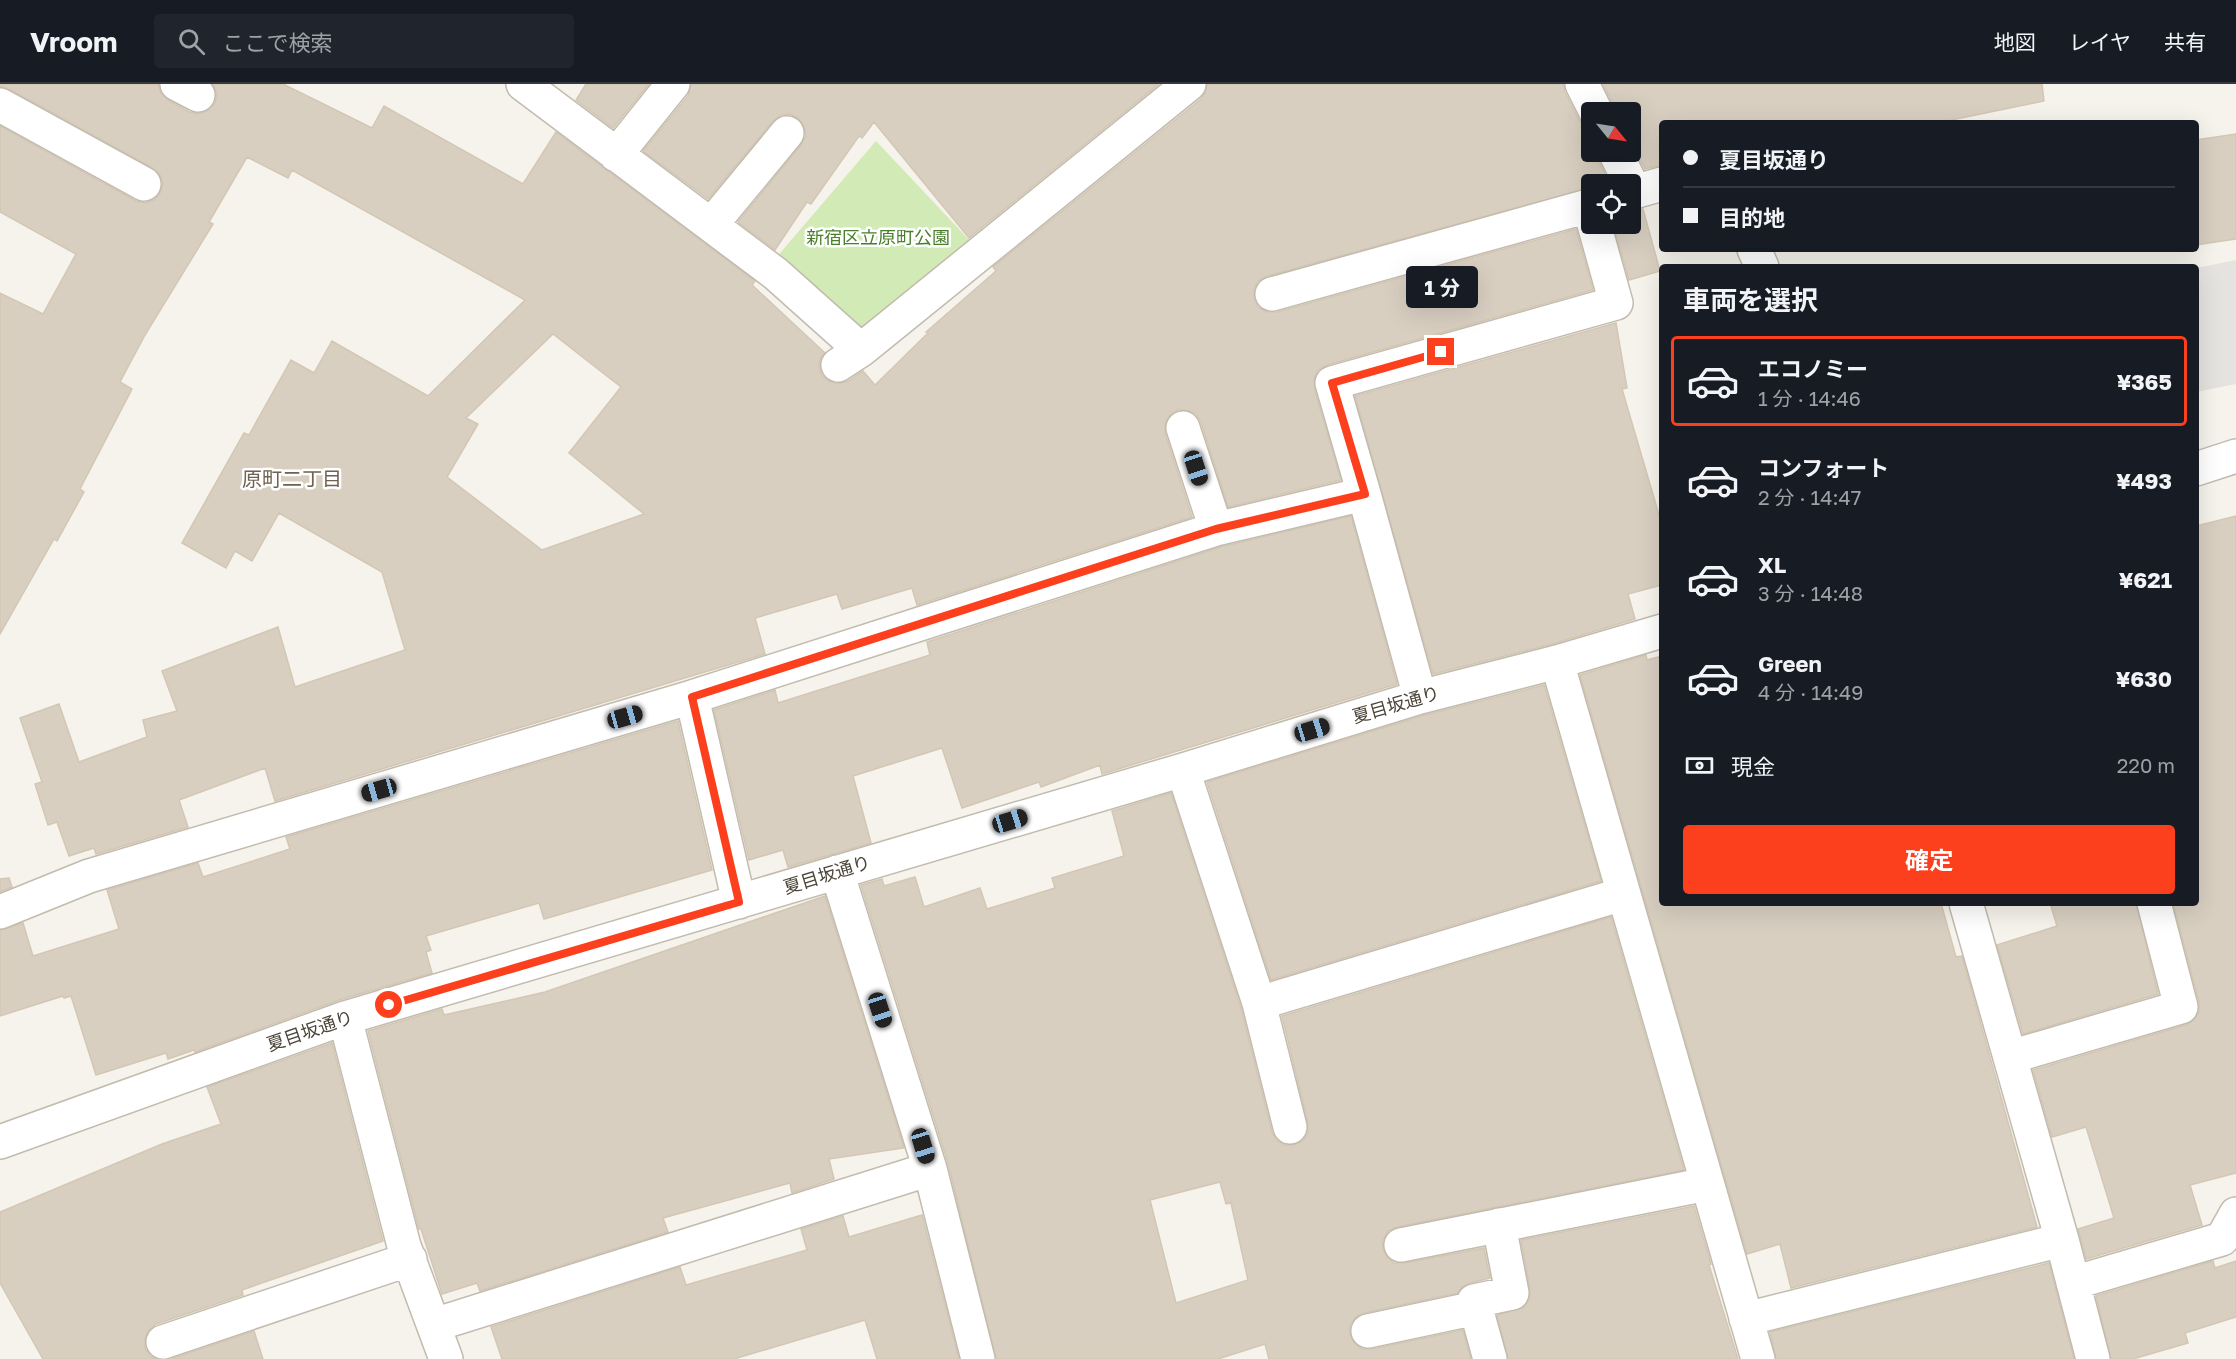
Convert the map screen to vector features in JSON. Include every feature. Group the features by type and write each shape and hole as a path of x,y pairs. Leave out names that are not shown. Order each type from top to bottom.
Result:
{"street":[{"path":"523,84 777,274 849,358 1189,84"},
{"path":"616,155 673,84"},
{"path":"1582,84 1591,102"},
{"path":"0,105 144,184"},
{"path":"711,225 787,133"},
{"path":"1622,162 1642,190"},
{"path":"1272,294 1581,215"},
{"path":"1420,696 1332,383 1616,303 1597,234"},
{"path":"1183,428 1216,529"},
{"path":"2199,468 2236,456"},
{"path":"0,912 89,876 692,697 1216,529 1365,494"},
{"name":"夏目坂通り","path":"0,1142 345,1018 1183,770 1420,696 1557,662 1659,633"},
{"path":"1557,662 1758,1359"},
{"path":"692,697 739,902"},
{"path":"1183,770 1259,1003 1290,1127"},
{"path":"837,872 930,1169 978,1359"},
{"path":"1259,1003 1623,894"},
{"path":"1967,906 2062,1240 2093,1359"},
{"path":"2010,1057 2181,1007 2155,906"},
{"path":"345,1018 404,1246 446,1359"},
{"path":"434,1325 930,1169"},
{"path":"1401,1245 1707,1184"},
{"path":"2073,1283 2222,1239 2236,1215"},
{"path":"1490,1359 1474,1301 1512,1293 1499,1225"},
{"path":"1746,1319 2062,1240"},
{"path":"163,1342 410,1260"},
{"path":"1368,1331 1476,1308"}],"green space":[{"name":"新宿区立原町公園","path":"876,141 973,244 863,333 775,259"}],"shaded area":[{"path":"2236,260 2236,384 2199,391 2199,267"}],"building":[{"path":"0,84 158,84 161,93 168,100 189,112 198,114 207,111 215,103 217,94 213,84 283,84 372,128 384,106 523,184 556,132 755,281 752,285 825,353 819,365 822,375 838,384 848,381 863,371 875,385 928,333 926,332 996,271 993,267 1201,99 1207,84 1563,84 1581,122 1581,162 1599,162 1605,174 1581,174 1581,190 1267,276 1258,281 1254,289 1254,298 1258,307 1267,312 1277,312 1576,229 1593,290 1327,365 1318,370 1314,379 1314,388 1341,480 1228,507 1201,422 1196,414 1187,410 1178,410 1169,416 1165,425 1165,433 1192,517 917,605 912,588 842,609 837,594 755,618 765,654 275,801 265,768 179,800 188,827 96,854 94,848 69,856 57,822 48,825 35,784 42,782 20,718 59,704 79,762 147,737 143,720 177,711 162,671 278,627 295,687 405,650 382,572 279,513 252,561 235,551 226,568 182,543 244,433 249,435 291,360 314,373 332,341 428,396 525,300 292,170 288,178 247,157 209,222 213,224 145,335 120,382 132,389 80,489 84,492 57,541 54,539 0,634 0,293 43,314 76,254 0,212 0,126 136,201 145,203 154,200 163,184 160,175 153,168","holes":["553,334 621,387 569,453 644,514 542,550 447,477 478,424 466,418"]},
{"path":"586,84 649,84 613,128 576,100"},
{"path":"691,84 1159,84 969,238 874,122 862,138 859,136 811,204 807,202 775,250 738,222 801,145 806,136 804,126 798,118 790,114 781,115 773,121 708,199 643,151 688,96"},
{"path":"1603,84 2042,84 2044,101 1952,120 1659,120 1659,166 1645,169 1641,162 1641,102 1612,102"},
{"path":"2236,134 2236,239 2199,245 2199,140"},
{"path":"1641,209 1643,209 1659,271 1629,280 1616,234 1641,234"},
{"path":"1616,323 1627,388 1622,389 1659,515 1659,586 1628,594 1635,619 1552,644 1433,674 1355,396"},
{"path":"1351,516 1397,684 1102,774 1100,765 1041,787 1039,782 962,808 942,748 853,776 871,843 788,867 783,850 749,860 714,710 775,690 778,703 930,655 927,642 1221,547"},
{"path":"2236,516 2236,1173 2190,1185 2202,1225 2086,1259 2078,1229 2114,1218 2086,1127 2052,1137 2033,1070 2186,1025 2194,1020 2199,1012 2199,1002 2174,906 2199,906 2199,525"},
{"path":"1646,655 1647,660 1659,657 1659,906 1942,906 1956,957 1962,956 2037,1227 1791,1288 1780,1244 1747,1254 1580,675"},
{"path":"1544,685 1601,881 1271,980 1207,782 1425,715"},
{"path":"678,721 712,870 544,919 539,903 426,936 431,950 426,952 432,973 339,1000 195,1052 194,1050 168,1059 166,1053 96,1075 71,996 64,998 63,996 0,1016 0,930 23,923 33,956 119,929 107,890 198,863 203,877 290,849 286,837"},
{"path":"1171,793 1241,1008 1272,1132 1276,1140 1284,1145 1294,1145 1303,1141 1308,1133 1308,1123 1282,1016 1611,917 1684,1170 1397,1227 1388,1231 1383,1240 1383,1249 1394,1263 1405,1263 1484,1248 1490,1278 1470,1283 1462,1287 1458,1293 1364,1313 1356,1317 1350,1325 1350,1334 1354,1343 1362,1349 1372,1349 1463,1330 1471,1359 1269,1359 1265,1344 1218,1359 996,1359 948,1163 861,885 882,879 884,886 915,877 924,907 980,888 987,909 1055,888 1052,878 1124,856 1112,811","holes":["1220,1182 1226,1204 1231,1203 1248,1280 1176,1303 1150,1200"]},
{"path":"9,878 12,887 0,892 0,879"},
{"path":"825,896 904,1148 829,1159 834,1179 792,1193 790,1183 663,1218 668,1232 480,1291 477,1283 442,1294 421,1229 419,1229 368,1031 442,1009 444,1015 545,992"},
{"path":"2051,906 2137,906 2158,994 2023,1034 1997,945 2057,926"},
{"path":"332,1043 383,1241 242,1290 243,1295 156,1324 149,1330 145,1339 145,1348 150,1356 156,1359 43,1359 0,1283 0,1212 162,1144 221,1124 207,1087"},
{"path":"1694,1206 1711,1264 1709,1265 1738,1359 1508,1359 1497,1315 1524,1307 1530,1298 1521,1240"},
{"path":"922,1215 959,1359 877,1359 865,1320 734,1359 502,1359 491,1327 680,1267 686,1285 807,1250 801,1229 843,1216 849,1237"},
{"path":"2213,1261 2215,1268 2236,1261 2236,1317 2185,1333 2188,1343 2133,1359 2111,1359 2096,1296"},
{"path":"2049,1263 2074,1359 1776,1359 1770,1332"},
{"path":"254,1331 263,1359 171,1359"}],"district":[{"name":"原町二丁目","path":"292,479"}],"route":[{"path":"389,1005 739,902 692,697 1216,529 1365,494 1332,383 1441,352"}]}
